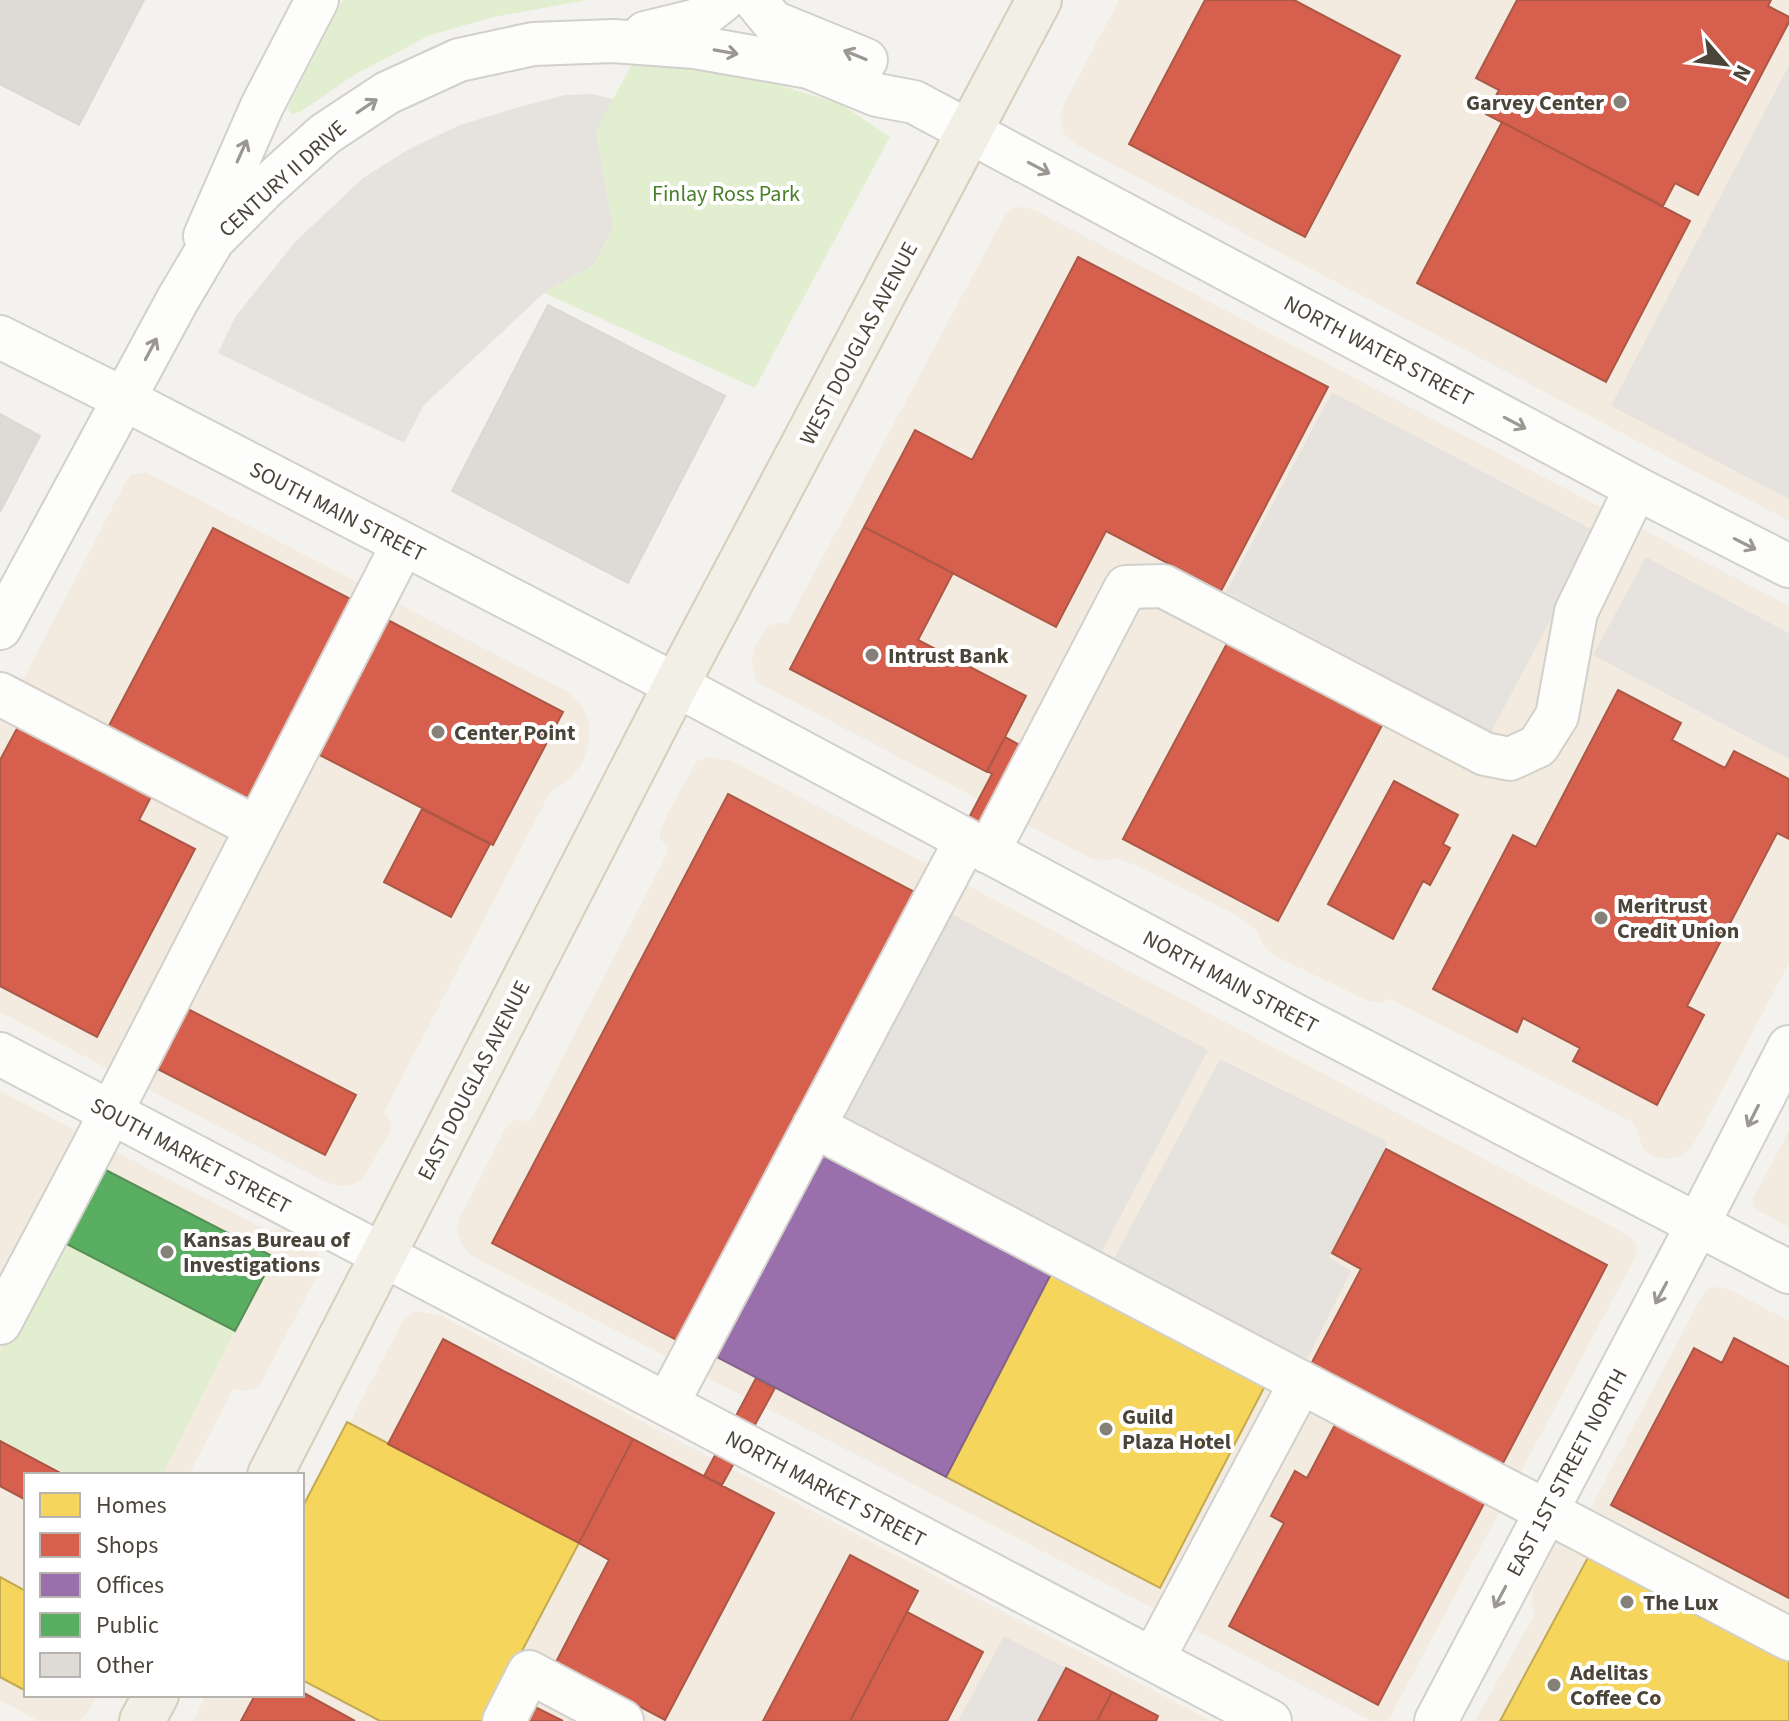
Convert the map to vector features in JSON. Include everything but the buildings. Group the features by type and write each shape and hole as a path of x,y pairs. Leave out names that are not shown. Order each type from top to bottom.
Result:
{"main road":[{"name":"WEST DOUGLAS AVENUE","path":"676,685 1039,0"},
{"name":"EAST DOUGLAS AVENUE","path":"271,1473 676,685"},
{"path":"142,1721 155,1697"}],"street":[{"path":"178,299 262,106 317,0"},
{"name":"CENTURY II DRIVE","path":"613,41 698,20 723,0"},
{"name":"CENTURY II DRIVE","path":"755,0 773,22 878,65 901,85 914,102"},
{"name":"CENTURY II DRIVE","path":"0,628 213,240 325,134 387,93 459,60 533,44 613,41 695,47 809,67 877,95 914,102 971,131"},
{"name":"NORTH WATER STREET","path":"971,131 1636,488 1789,566"},
{"name":"SOUTH MAIN STREET","path":"0,337 676,685"},
{"path":"667,1404 814,1126 1126,587 1163,586 1485,754 1510,759 1538,746 1557,716 1576,612 1636,488"},
{"path":"0,1323 403,544"},
{"name":"NORTH MAIN STREET","path":"676,685 1302,1019 1789,1272"},
{"path":"0,694 257,828"},
{"name":"EAST 1ST STREET NORTH","path":"1436,1721 1789,1047"},
{"name":"SOUTH MARKET STREET","path":"0,1054 382,1255"},
{"path":"814,1126 1789,1639"},
{"name":"NORTH MARKET STREET","path":"382,1255 1270,1721"},
{"path":"1153,1659 1301,1382"},
{"path":"504,1721 529,1672 622,1721"}],"shaded area":[{"path":"1119,0 1789,0 1789,521 1066,137 1060,116 1064,104"},
{"path":"1789,65 1789,499 1611,406"},
{"path":"593,94 613,99 596,131 613,228 594,265 544,293 424,405 404,443 218,353 235,317 295,242 363,178 409,149 460,125 565,95"},
{"path":"1013,208 1033,209 1789,606 1789,963 1696,1140 1679,1157 1654,1157 1643,1149 1634,1123 1390,999 1381,1003 1368,1001 1273,955 1255,929 1236,915 1133,864 1118,859 1098,861 1088,857 755,680 752,658 756,645 768,626 778,622 787,624 1005,215"},
{"path":"1332,392 1597,532 1491,732 1226,592"},
{"path":"146,473 570,693 583,707 588,719 590,735 583,762 573,776 553,790 546,800 384,1112 390,1121 391,1131 361,1181 351,1185 325,1182 0,1012 0,724 124,485 131,474"},
{"path":"1646,557 1789,633 1789,759 1593,655"},
{"path":"710,757 732,761 1628,1235 1635,1242 1635,1258 1386,1721 1371,1721 470,1255 462,1245 457,1232 459,1219 506,1127 513,1120 529,1121 534,1114 668,851 668,845 660,840 660,830 671,807 697,761"},
{"path":"950,913 1208,1050 1099,1257 840,1121"},
{"path":"1220,1059 1388,1142 1329,1257 1351,1271 1305,1363 1112,1262"},
{"path":"0,1091 268,1231 294,1230 314,1246 319,1259 319,1272 260,1385 244,1391 233,1389 190,1473 24,1473 24,1697 96,1697 80,1721 39,1721 0,1700"},
{"path":"1789,1131 1789,1227 1759,1211 1753,1206 1753,1198"},
{"path":"1709,1288 1729,1289 1789,1321 1789,1721 1475,1721 1534,1615 1533,1588 1557,1540 1575,1538 1701,1297"},
{"path":"416,1311 440,1315 1211,1721 193,1721 205,1697 304,1697 304,1509 404,1319"},
{"path":"1004,1636 1066,1668 1037,1721 958,1721"}],"green space":[{"path":"343,0 587,0 494,17 430,35 354,75 300,112 292,114 288,109 291,101"},
{"name":"Finlay Ross Park","path":"634,61 749,76 841,104 890,137 755,388 544,293 594,265 613,229 596,130"},
{"path":"59,1240 235,1331 163,1473 66,1473 0,1440 0,1352"}],"place":[{"name":"Garvey Center","path":"1620,102"},
{"name":"Intrust Bank","path":"872,655"},
{"name":"Center Point","path":"438,732"},
{"name":"Meritrust Credit Union","path":"1601,918"},
{"name":"Kansas Bureau of Investigations","path":"167,1252"},
{"name":"Guild Plaza Hotel","path":"1106,1429"},
{"name":"The Lux","path":"1627,1602"},
{"name":"Adelitas Coffee Co","path":"1554,1685"}]}
